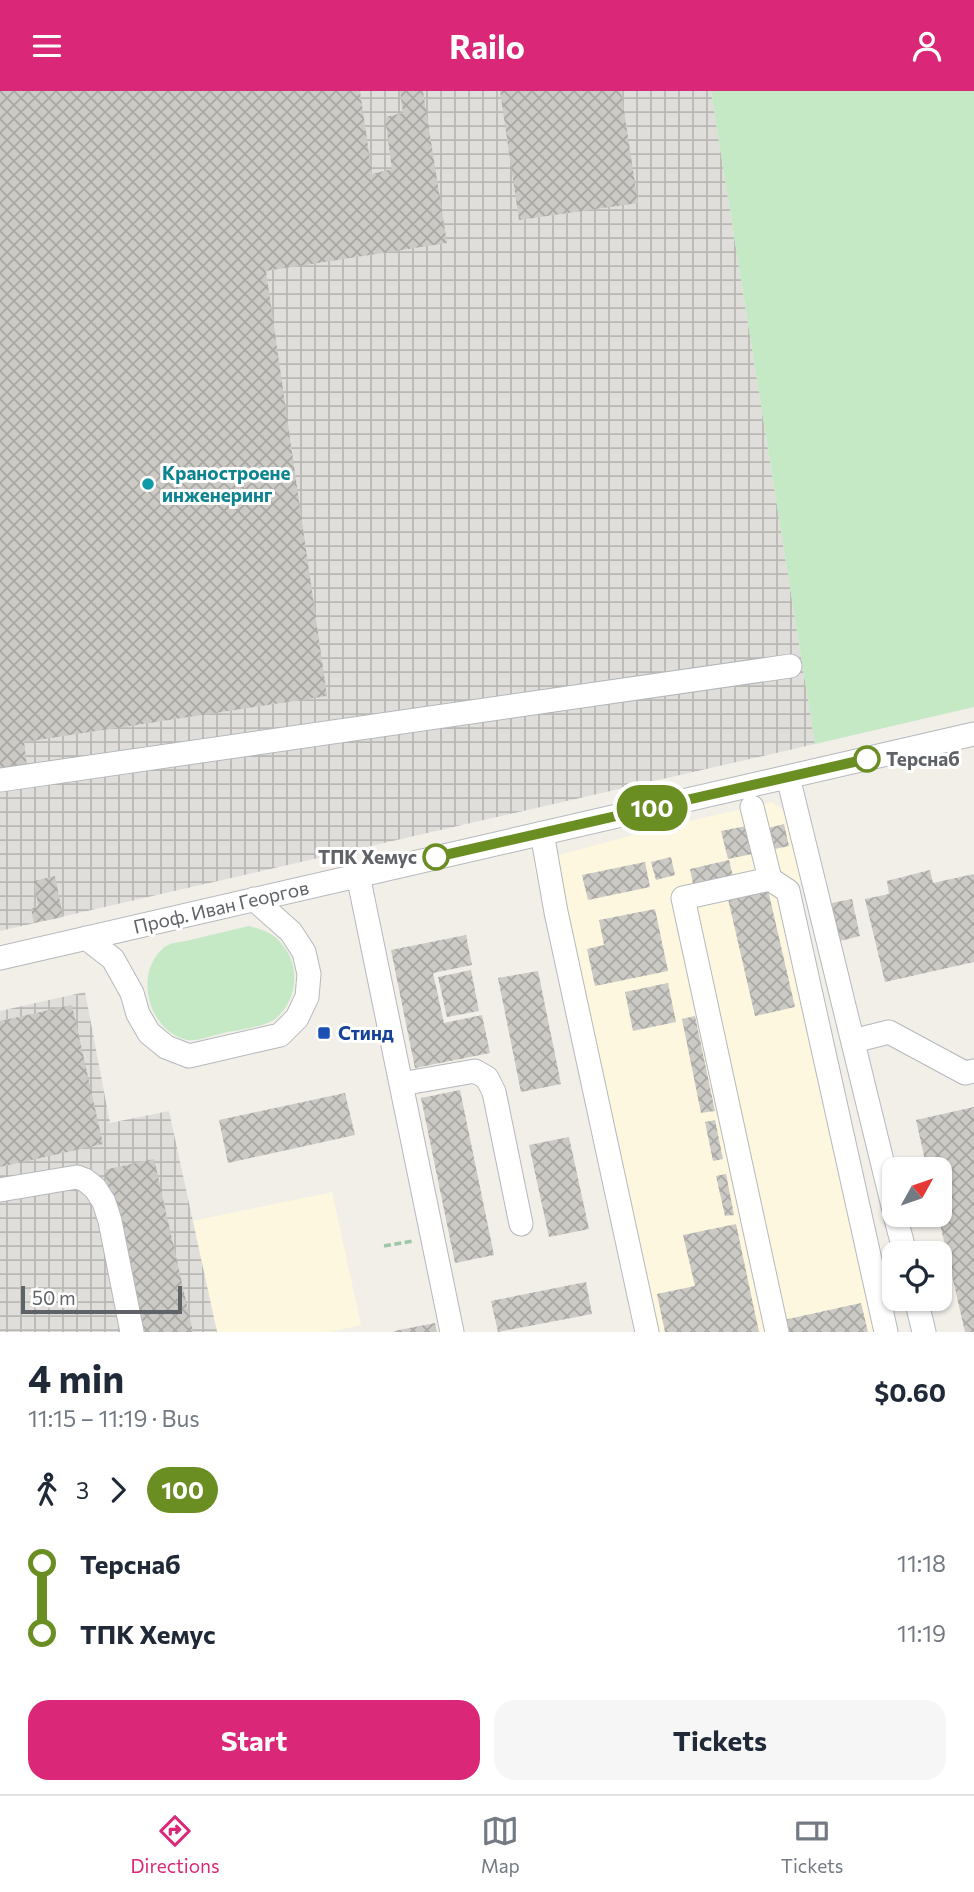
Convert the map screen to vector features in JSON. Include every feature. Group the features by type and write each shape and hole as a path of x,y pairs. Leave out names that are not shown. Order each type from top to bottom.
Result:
{"street":[{"path":"0,780 790,666"},
{"name":"Проф. Иван Георгов","path":"0,958 974,734"},
{"path":"788,777 882,1159"},
{"path":"752,807 770,879 788,891 886,1332"},
{"path":"542,833 556,912 647,1332"},
{"path":"358,875 452,1332"},
{"path":"770,879 683,898 777,1332"},
{"path":"86,938 113,958 149,1033 166,1047 189,1056 279,1035 297,1018 307,997 309,974 304,952 292,932 254,899"},
{"path":"853,1041 889,1032 965,1073 974,1071"},
{"path":"401,1084 475,1071 487,1078 494,1092 521,1224"},
{"path":"0,1190 77,1177 95,1188 104,1202 110,1221 132,1332"},
{"path":"919,1311 924,1332"}],"path":[{"path":"384,1246 432,1237"}],"shaded area":[{"path":"0,91 711,91 815,744 0,931"},
{"path":"772,802 783,810 804,882 794,884 882,1274 882,1311 890,1311 895,1332 634,1332 533,862 655,829"},
{"path":"85,992 110,1123 169,1111 217,1332 0,1332 0,1011"},
{"path":"332,1192 361,1325 329,1332 217,1332 193,1221"}],"green space":[{"path":"711,91 974,91 974,707 815,744"},
{"path":"249,926 274,937 281,943 292,962 292,993 283,1011 264,1024 200,1039 187,1040 162,1025 154,1013 147,984 149,970 156,957 170,944"}],"building":[{"name":"Краностроене инженеринг","path":"0,91 360,91 372,174 392,169 385,117 403,113 400,91 423,91 447,243 266,271 327,696 24,742 27,766 0,770"},
{"path":"500,91 621,91 638,203 519,220"},
{"path":"784,824 789,846 765,851 760,830"},
{"path":"751,825 757,853 728,859 721,831"},
{"path":"671,857 675,875 656,880 651,862"},
{"path":"729,860 734,880 694,889 690,869"},
{"path":"645,862 650,887 588,900 582,875"},
{"path":"930,870 933,883 974,874 974,962 885,982 865,899 889,894 887,881"},
{"path":"55,876 63,917 34,923 31,909 38,906 34,881"},
{"path":"768,890 795,1007 755,1016 728,899"},
{"path":"852,899 860,936 836,942 827,904"},
{"path":"655,909 668,971 595,986 587,949 604,945 599,920"},
{"path":"466,935 472,965 433,973 444,1023 482,1015 490,1053 415,1068 391,950"},
{"path":"471,970 479,1011 447,1017 438,977"},
{"path":"538,971 561,1084 521,1092 498,978"},
{"path":"668,983 676,1022 633,1031 625,992"},
{"path":"72,1005 103,1144 0,1167 0,1021"},
{"path":"695,1016 715,1111 701,1113 682,1019"},
{"path":"460,1090 494,1255 455,1263 421,1098"},
{"path":"345,1093 355,1135 228,1163 219,1120"},
{"path":"974,1107 974,1332 965,1332 952,1276 952,1241 944,1241 941,1227 952,1227 952,1157 924,1157 916,1120"},
{"path":"715,1120 723,1159 713,1161 705,1122"},
{"path":"569,1137 589,1229 549,1237 529,1145"},
{"path":"154,1159 193,1332 140,1332 104,1170"},
{"path":"726,1174 734,1215 725,1216 716,1176"},
{"path":"736,1224 759,1332 665,1332 657,1294 695,1286 683,1235"},
{"path":"586,1282 592,1314 498,1332 491,1301"},
{"path":"861,1303 868,1332 782,1332 779,1321"},
{"path":"435,1323 437,1332 394,1332 394,1331"}],"bus line":[{"name":"100","path":"436,857 867,759"}],"place":[{"name":"Краностроене инженеринг","path":"148,484"},
{"name":"Терснаб","path":"867,759"},
{"name":"ТПК Хемус","path":"436,857"},
{"name":"Стинд","path":"324,1033"}]}
